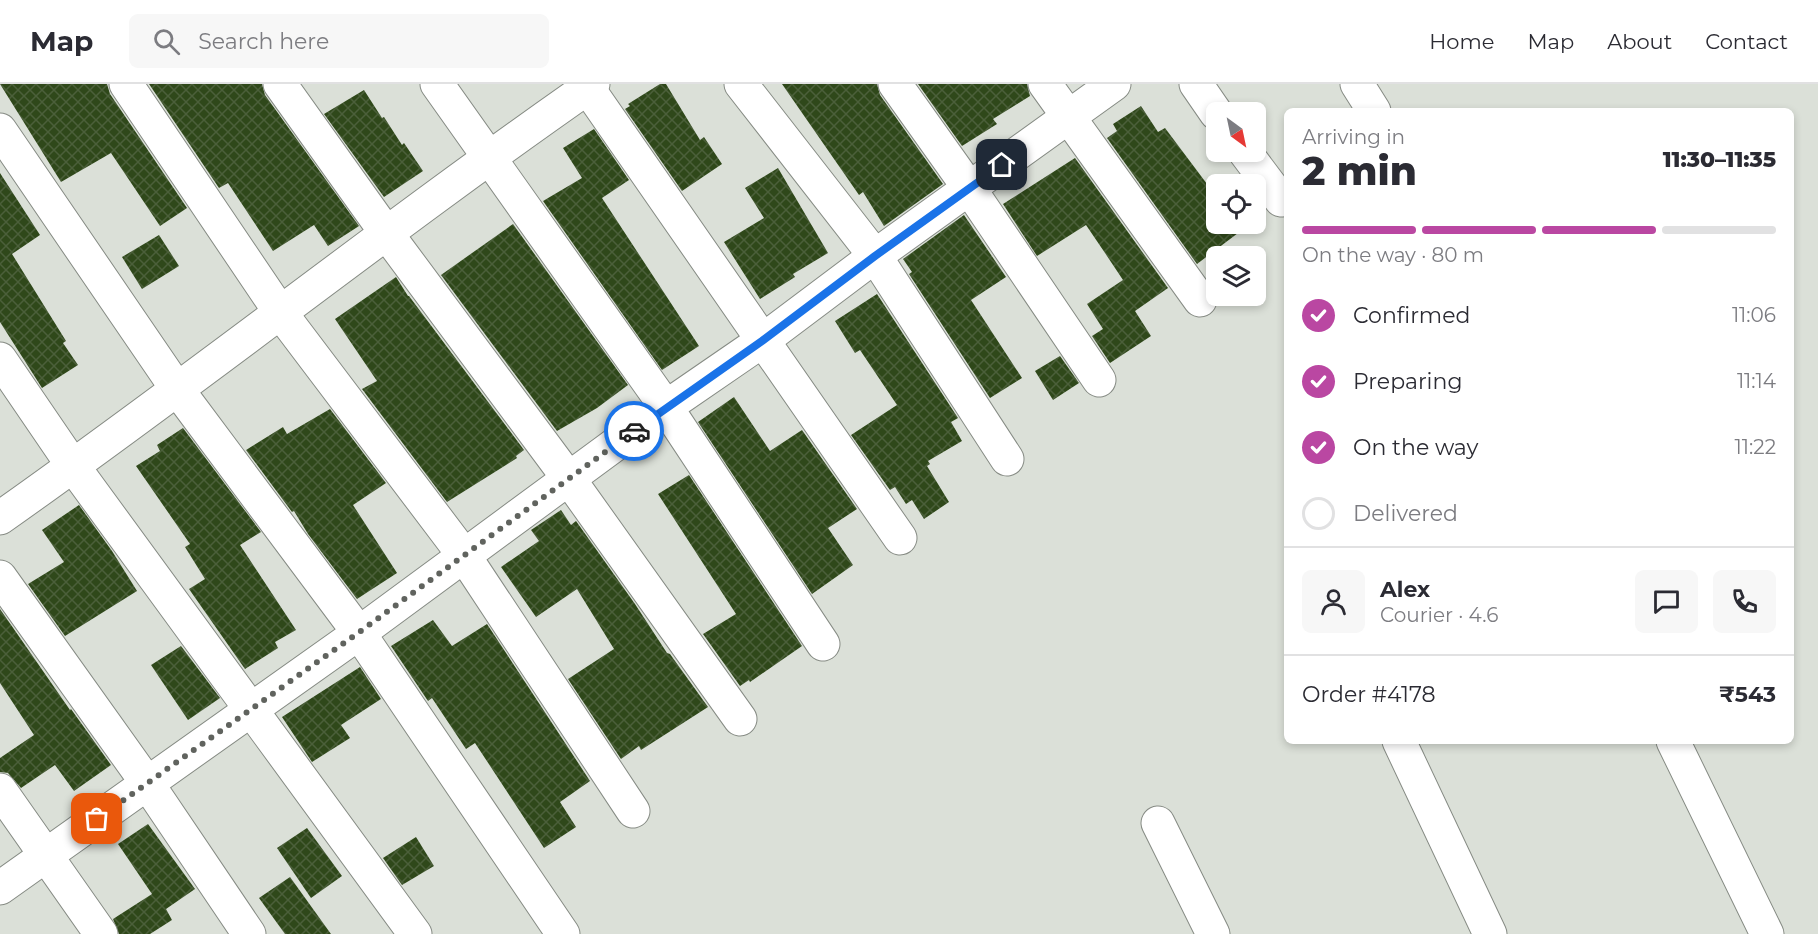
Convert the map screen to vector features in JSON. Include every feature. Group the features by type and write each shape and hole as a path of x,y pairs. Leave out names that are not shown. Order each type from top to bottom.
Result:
{"street":[{"path":"126,84 280,312 463,554 633,811"},
{"path":"280,84 387,234 569,478 740,719"},
{"path":"437,84 666,407 823,644"},
{"path":"741,84 875,256 1007,459"},
{"path":"895,84 969,188 1099,380"},
{"path":"1045,84 1200,300"},
{"path":"0,888 358,633 463,554 666,407 762,341 875,256 1114,84"},
{"path":"1196,84 1208,102"},
{"path":"1357,84 1372,108"},
{"path":"0,518 589,85 762,341 900,538"},
{"path":"0,130 177,389 358,633 563,934"},
{"path":"1252,162 1281,200"},
{"path":"0,359 73,466 415,934"},
{"path":"0,577 147,783 249,934"},
{"path":"1400,744 1490,934"},
{"path":"1674,744 1767,934"},
{"path":"0,790 101,934"},
{"path":"1158,823 1213,934"}],"building":[{"path":"0,84 107,84 110,94 187,208 160,226 111,153 61,182"},
{"path":"149,84 262,84 265,95 359,226 328,246 314,225 273,251 228,183 219,188"},
{"path":"660,84 666,84 700,140 704,137 722,164 682,191 625,109 630,106 628,104"},
{"path":"782,84 877,84 880,95 943,184 884,226 863,192 859,195"},
{"path":"918,84 1027,84 1030,96 993,119 997,124 962,146"},
{"path":"364,90 382,118 384,117 402,145 404,143 423,171 384,197 324,114"},
{"path":"1141,106 1158,132 1165,128 1206,183 1206,234 1237,234 1221,246 1206,246 1206,257 1197,264 1107,138 1117,131 1113,124"},
{"path":"594,129 629,180 602,198 699,346 662,370 543,201 582,178 563,148"},
{"path":"1075,158 1168,288 1135,311 1151,336 1110,363 1092,336 1103,329 1087,304 1123,280 1105,253 1086,225 1037,256 1003,204"},
{"path":"778,168 828,253 793,274 795,277 760,299 724,242 764,218 745,188"},
{"path":"0,173 40,235 12,254 66,341 63,343 78,365 42,388 0,322"},
{"path":"964,215 1006,277 971,300 1022,378 990,398 909,274 912,272 903,259"},
{"path":"513,224 628,385 597,408 557,431 441,275"},
{"path":"159,235 179,266 142,289 122,257"},
{"path":"396,277 524,450 516,456 517,458 447,502 362,389 377,381 335,319"},
{"path":"877,294 958,418 951,422 962,441 928,461 930,464 927,466 949,502 924,519 912,500 906,504 895,487 890,490 851,435 897,405 860,350 855,353 835,321"},
{"path":"1060,356 1079,383 1053,400 1035,371"},
{"path":"734,397 770,451 802,430 857,509 828,528 853,565 812,594 698,422"},
{"path":"330,409 386,483 353,505 397,573 357,599 308,534 294,511 292,512 246,450 283,427 287,434"},
{"path":"183,428 261,532 240,545 296,630 275,642 278,648 245,669 189,589 205,579 185,547 190,544 136,466 160,451 157,445"},
{"path":"689,475 802,646 750,682 749,680 740,686 703,634 736,614 658,494"},
{"path":"79,505 137,591 65,636 28,584 64,562 42,530"},
{"path":"561,510 571,525 576,521 667,653 708,707 641,750 639,746 621,759 568,679 614,649 577,589 536,617 501,567 539,541 531,530"},
{"path":"0,609 111,765 74,791 55,765 21,788 8,773 0,772 0,758 34,735 0,683"},
{"path":"433,620 452,646 487,624 590,781 560,802 576,827 544,848 475,743 466,749 432,698 428,701 391,646"},
{"path":"181,646 220,698 188,720 151,665"},
{"path":"360,667 381,699 341,725 350,738 312,762 282,717"},
{"path":"148,824 195,889 166,909 172,920 150,934 119,934 113,919 152,894 118,844"},
{"path":"307,828 342,876 311,898 277,848"},
{"path":"416,837 434,866 402,885 383,858"},
{"path":"290,877 331,934 285,934 259,898"}],"way so far":[{"path":"97,819 358,633 634,431"}],"route":[{"path":"634,431 762,341 1002,165"}]}
